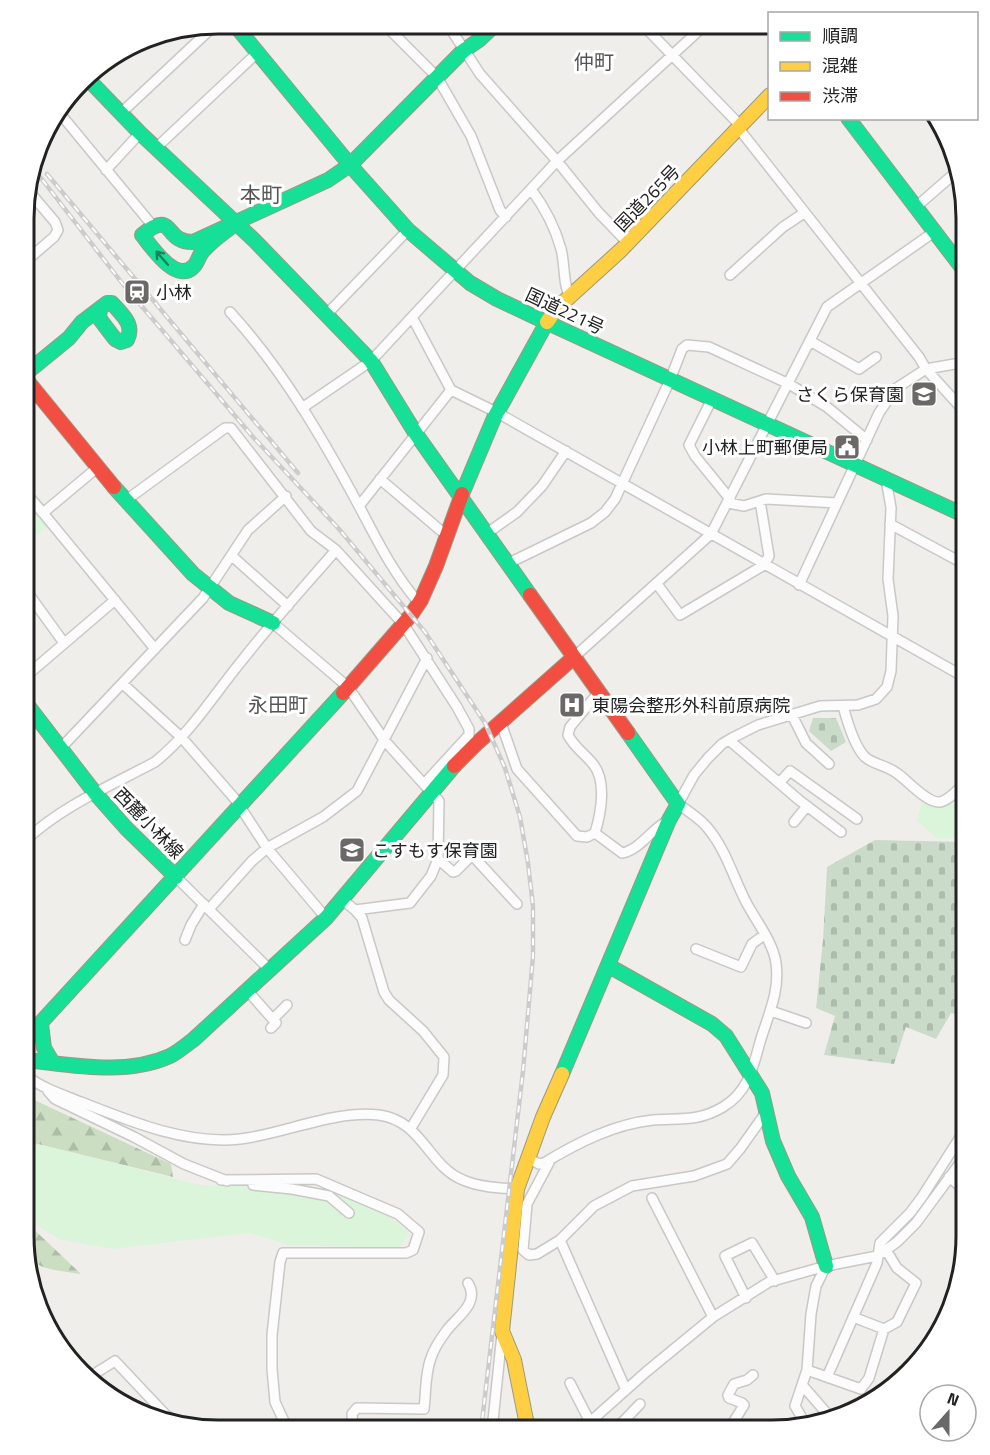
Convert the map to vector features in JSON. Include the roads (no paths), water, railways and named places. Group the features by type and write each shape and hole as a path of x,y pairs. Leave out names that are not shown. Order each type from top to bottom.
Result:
{"main road":[{"name":"国道221号","path":"243,35 350,165 408,230 455,271 497,299 956,511"},
{"path":"236,223 201,253 192,268 180,272 170,268 142,235 152,225 162,223 180,242 187,244 328,180 350,165 463,51 485,35"},
{"path":"93,84 120,114 236,223 371,361 416,434 461,499 678,804 669,820 543,1117 517,1189 502,1331 514,1360 526,1421"},
{"name":"国道265号","path":"176,877 404,625 419,603 496,412 556,309 628,243 768,97"},
{"path":"850,120 956,260"},
{"path":"34,368 69,338 82,322 107,303 112,303 130,325 131,332 127,340 121,342 115,339 98,315 100,309"},
{"path":"69,338 94,325 107,329"},
{"path":"34,387 124,501 163,544 209,589 229,603 273,623"},
{"path":"34,1061 140,1065 171,1055 193,1040 343,900 428,788 573,658"},
{"name":"西麓小林線","path":"34,714 95,793 126,828 176,877 34,1031"},
{"path":"609,966 712,1024 726,1036 762,1092 773,1141 788,1176 812,1217 826,1266"},
{"path":"41,1024 44,1048 53,1063"}],"street":[{"path":"653,34 740,127 743,134 919,357 926,369 956,402"},
{"path":"302,408 371,361 557,161 696,34"},
{"path":"120,114 204,35"},
{"path":"395,35 437,77 471,136 500,210 506,216"},
{"path":"454,35 480,74 628,243"},
{"path":"156,148 257,52"},
{"path":"65,119 152,225"},
{"path":"106,170 140,133"},
{"path":"916,207 950,178"},
{"path":"531,189 546,209 561,249 566,290 570,296"},
{"path":"34,254 54,237 58,230 55,222 36,199"},
{"path":"730,275 783,226 804,213"},
{"path":"327,315 408,230"},
{"path":"573,658 711,534 827,307 934,232"},
{"path":"230,312 264,351 302,408 359,506 391,567 419,603"},
{"path":"412,317 452,390 566,451 956,672"},
{"path":"810,341 859,369 876,357"},
{"path":"507,564 591,523 610,506 670,380 682,349 687,345 709,347 789,384 827,407 867,440"},
{"path":"800,585 879,413 896,389 926,369 956,364"},
{"path":"359,506 452,390"},
{"path":"712,399 689,445 729,501 744,506 766,499 837,502"},
{"path":"124,501 228,427 232,430 286,496 311,531 336,550 404,625 457,707 469,729 469,735 428,788"},
{"path":"486,534 517,512 542,486 566,451"},
{"path":"43,513 98,467"},
{"path":"380,479 447,534"},
{"path":"528,1158 539,1164 583,1141 616,1129 652,1120 699,1118 716,1111 735,1096 751,1077 777,986 776,962 724,853 706,826 678,804 694,776 708,758 729,740 758,725 820,706 858,705 876,699 887,687 891,671 893,616 888,570 891,508 886,479"},
{"path":"60,749 203,598 248,530 286,496"},
{"path":"657,584 680,615 764,565 769,556 760,501"},
{"path":"34,502 155,649"},
{"path":"890,524 956,559"},
{"path":"34,833 95,793 155,762 182,738 273,623 336,550"},
{"path":"232,555 288,606"},
{"path":"34,669 115,600"},
{"path":"34,601 64,643"},
{"path":"273,623 348,687 385,741 439,801 438,859 431,876 410,903 355,910"},
{"path":"185,940 190,925 267,848 323,817 349,799 360,786 385,741 427,658"},
{"path":"123,684 182,738 240,806 267,848 326,918"},
{"path":"501,723 517,769 578,836 587,837 595,833 601,813 601,789 594,765 572,743 568,735 570,727 598,693"},
{"path":"843,706 849,728 864,756 873,762 888,766 932,802 948,798 955,791"},
{"path":"792,715 806,743 829,764"},
{"path":"729,740 841,832"},
{"path":"779,783 789,771 856,819"},
{"path":"794,822 807,806"},
{"path":"595,833 622,853 631,851 659,825 669,820"},
{"path":"636,846 654,856"},
{"path":"438,859 453,872 472,855 517,904"},
{"path":"176,877 270,970"},
{"path":"343,900 362,918 384,992 423,1031 444,1057 443,1075 411,1128"},
{"path":"696,949 741,967 752,944 764,935"},
{"path":"248,990 272,1024 287,1005"},
{"path":"771,1011 806,1023"},
{"path":"34,1083 107,1112 168,1132 207,1139 239,1139 343,1117 379,1115 411,1128 436,1158 462,1180 480,1185 517,1189"},
{"path":"46,1089 55,1099 184,1164 221,1180 328,1196 349,1213"},
{"path":"551,1159 528,1204 523,1250 529,1255 537,1254 560,1240 594,1206 632,1186 694,1176 726,1164 740,1149 767,1111"},
{"path":"828,1377 877,1263 880,1243 910,1213 955,1145"},
{"path":"591,1421 713,1317 769,1282 826,1266 877,1256 886,1250 916,1223 955,1169"},
{"path":"949,1177 955,1182"},
{"path":"221,1180 316,1179 398,1214 419,1232 413,1250 406,1253 283,1253 272,1335 272,1369 275,1402 284,1421"},
{"path":"652,1198 713,1317"},
{"path":"560,1240 626,1390"},
{"path":"746,1298 725,1256 753,1243 775,1281"},
{"path":"807,1370 861,1389 868,1377 884,1329 897,1322 916,1283 897,1268 886,1250"},
{"path":"802,1418 795,1406 807,1370 811,1314 816,1286 826,1266"},
{"path":"352,1421 352,1414 357,1408 424,1409 430,1360 438,1342 467,1310 471,1296 468,1283"},
{"path":"853,1317 884,1329"},
{"path":"493,1421 502,1331"},
{"path":"95,1373 114,1360 162,1411"},
{"path":"734,1421 744,1406 742,1402 729,1398 728,1395 734,1384 747,1380 753,1375"},
{"path":"570,1383 589,1421"},
{"path":"803,1386 825,1412"},
{"path":"623,1421 639,1404"}],"railway":[{"path":"47,174 298,473"},
{"path":"40,177 122,283 253,437 339,529 425,632 485,723 505,768 520,817 528,863 533,906 533,956 523,1071 482,1421"}],"place":[{"name":"小林","path":"137,292"},
{"name":"さくら保育園","path":"924,394"},
{"name":"小林上町郵便局","path":"847,447"},
{"name":"東陽会整形外科前原病院","path":"572,705"},
{"name":"こすもす保育園","path":"352,850"}],"district":[{"name":"仲町","path":"594,61"},
{"name":"本町","path":"261,194"},
{"name":"永田町","path":"278,704"}]}
